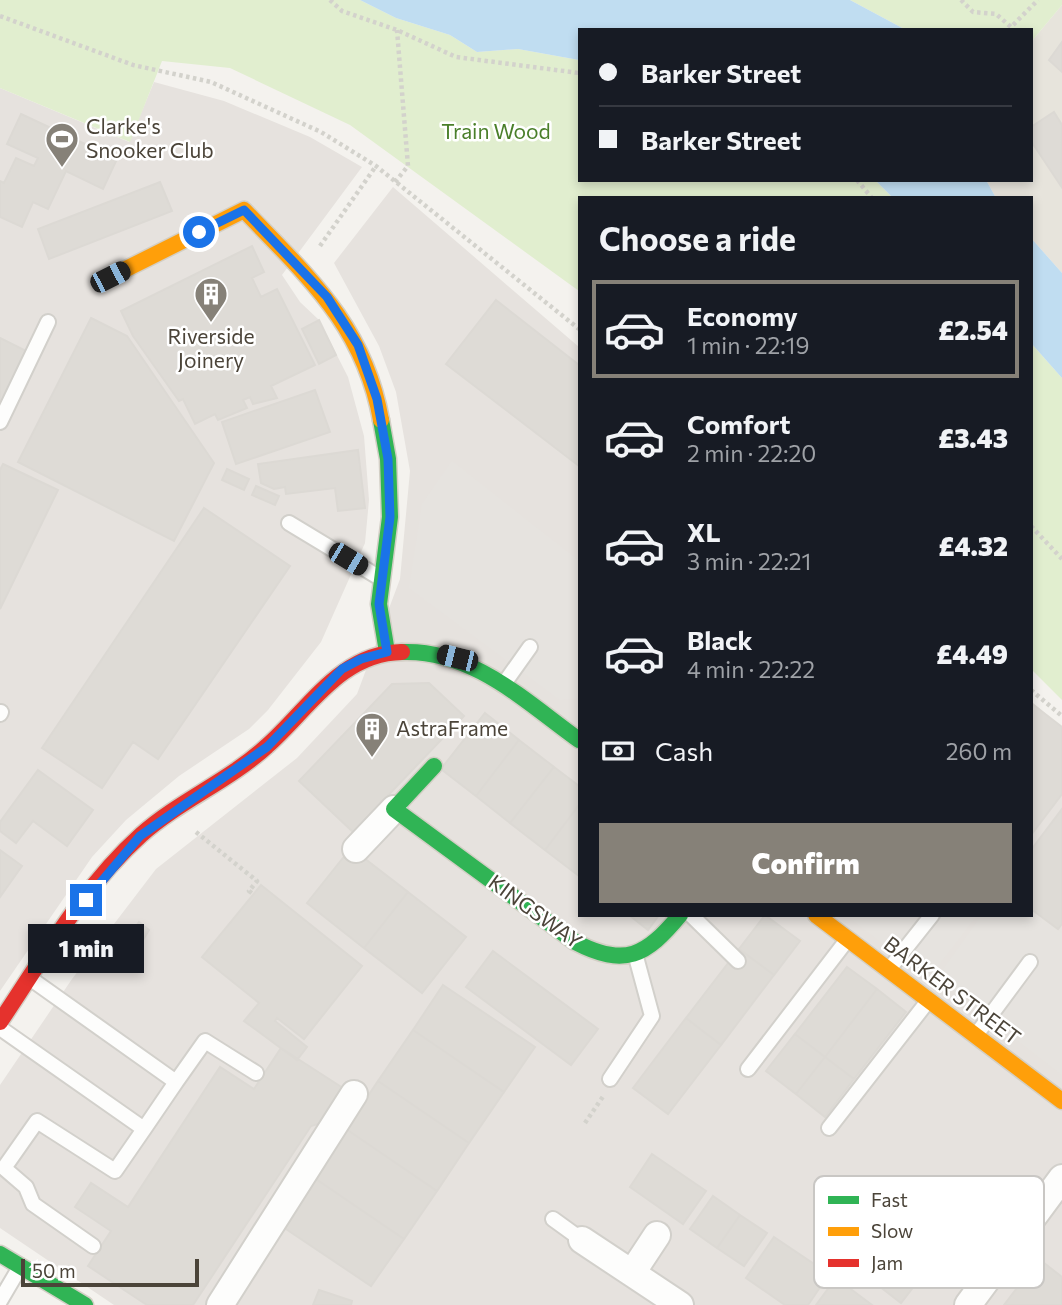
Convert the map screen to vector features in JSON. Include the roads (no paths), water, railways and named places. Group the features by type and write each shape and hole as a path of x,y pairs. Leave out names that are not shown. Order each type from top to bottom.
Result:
{"street":[{"path":"110,277 244,210 327,297 358,345 377,399 388,459 390,517 379,604 387,652"},
{"path":"3,1013 118,859 140,836 267,747 342,669 361,659 387,652 417,651 457,658 578,739"},
{"path":"356,849 434,766"},
{"name":"KINGSWAY","path":"394,809 592,952 610,957 636,956"},
{"path":"636,956 658,943 678,917"},
{"name":"BARKER STREET","path":"819,917 1062,1101"},
{"path":"220,1305 354,1094"},
{"path":"1044,1202 1062,1178"},
{"path":"632,1273 657,1235"},
{"path":"582,1240 680,1305"},
{"path":"0,1254 85,1305"},
{"path":"968,1305 981,1288"}],"lane":[{"path":"0,422 48,323"},
{"path":"289,523 381,579"},
{"path":"502,687 530,647"},
{"path":"693,917 738,961"},
{"path":"889,969 930,917"},
{"path":"748,1069 848,939"},
{"path":"609,1084 652,1016 636,956"},
{"path":"976,1036 1030,962"},
{"path":"29,978 176,1082"},
{"path":"829,1128 929,1000"},
{"path":"3,1013 144,1129"},
{"path":"93,1246 33,1204 26,1187 4,1168 37,1121 115,1171 205,1041 256,1073"},
{"path":"553,1219 582,1240"},
{"path":"0,1301 20,1267"}],"water":[{"path":"360,0 850,0 902,28 578,28 578,60 518,49 477,52 450,35 396,18"},
{"path":"877,182 987,182 995,196 891,196"},
{"path":"1033,240 1062,273 1062,378 1033,345"}],"place":[{"name":"Clarke's Snooker Club","path":"62,169"},
{"name":"Riverside Joinery","path":"211,324"},
{"name":"AstraFrame","path":"372,759"}],"park label":[{"name":"Train Wood","path":"496,132"}]}
